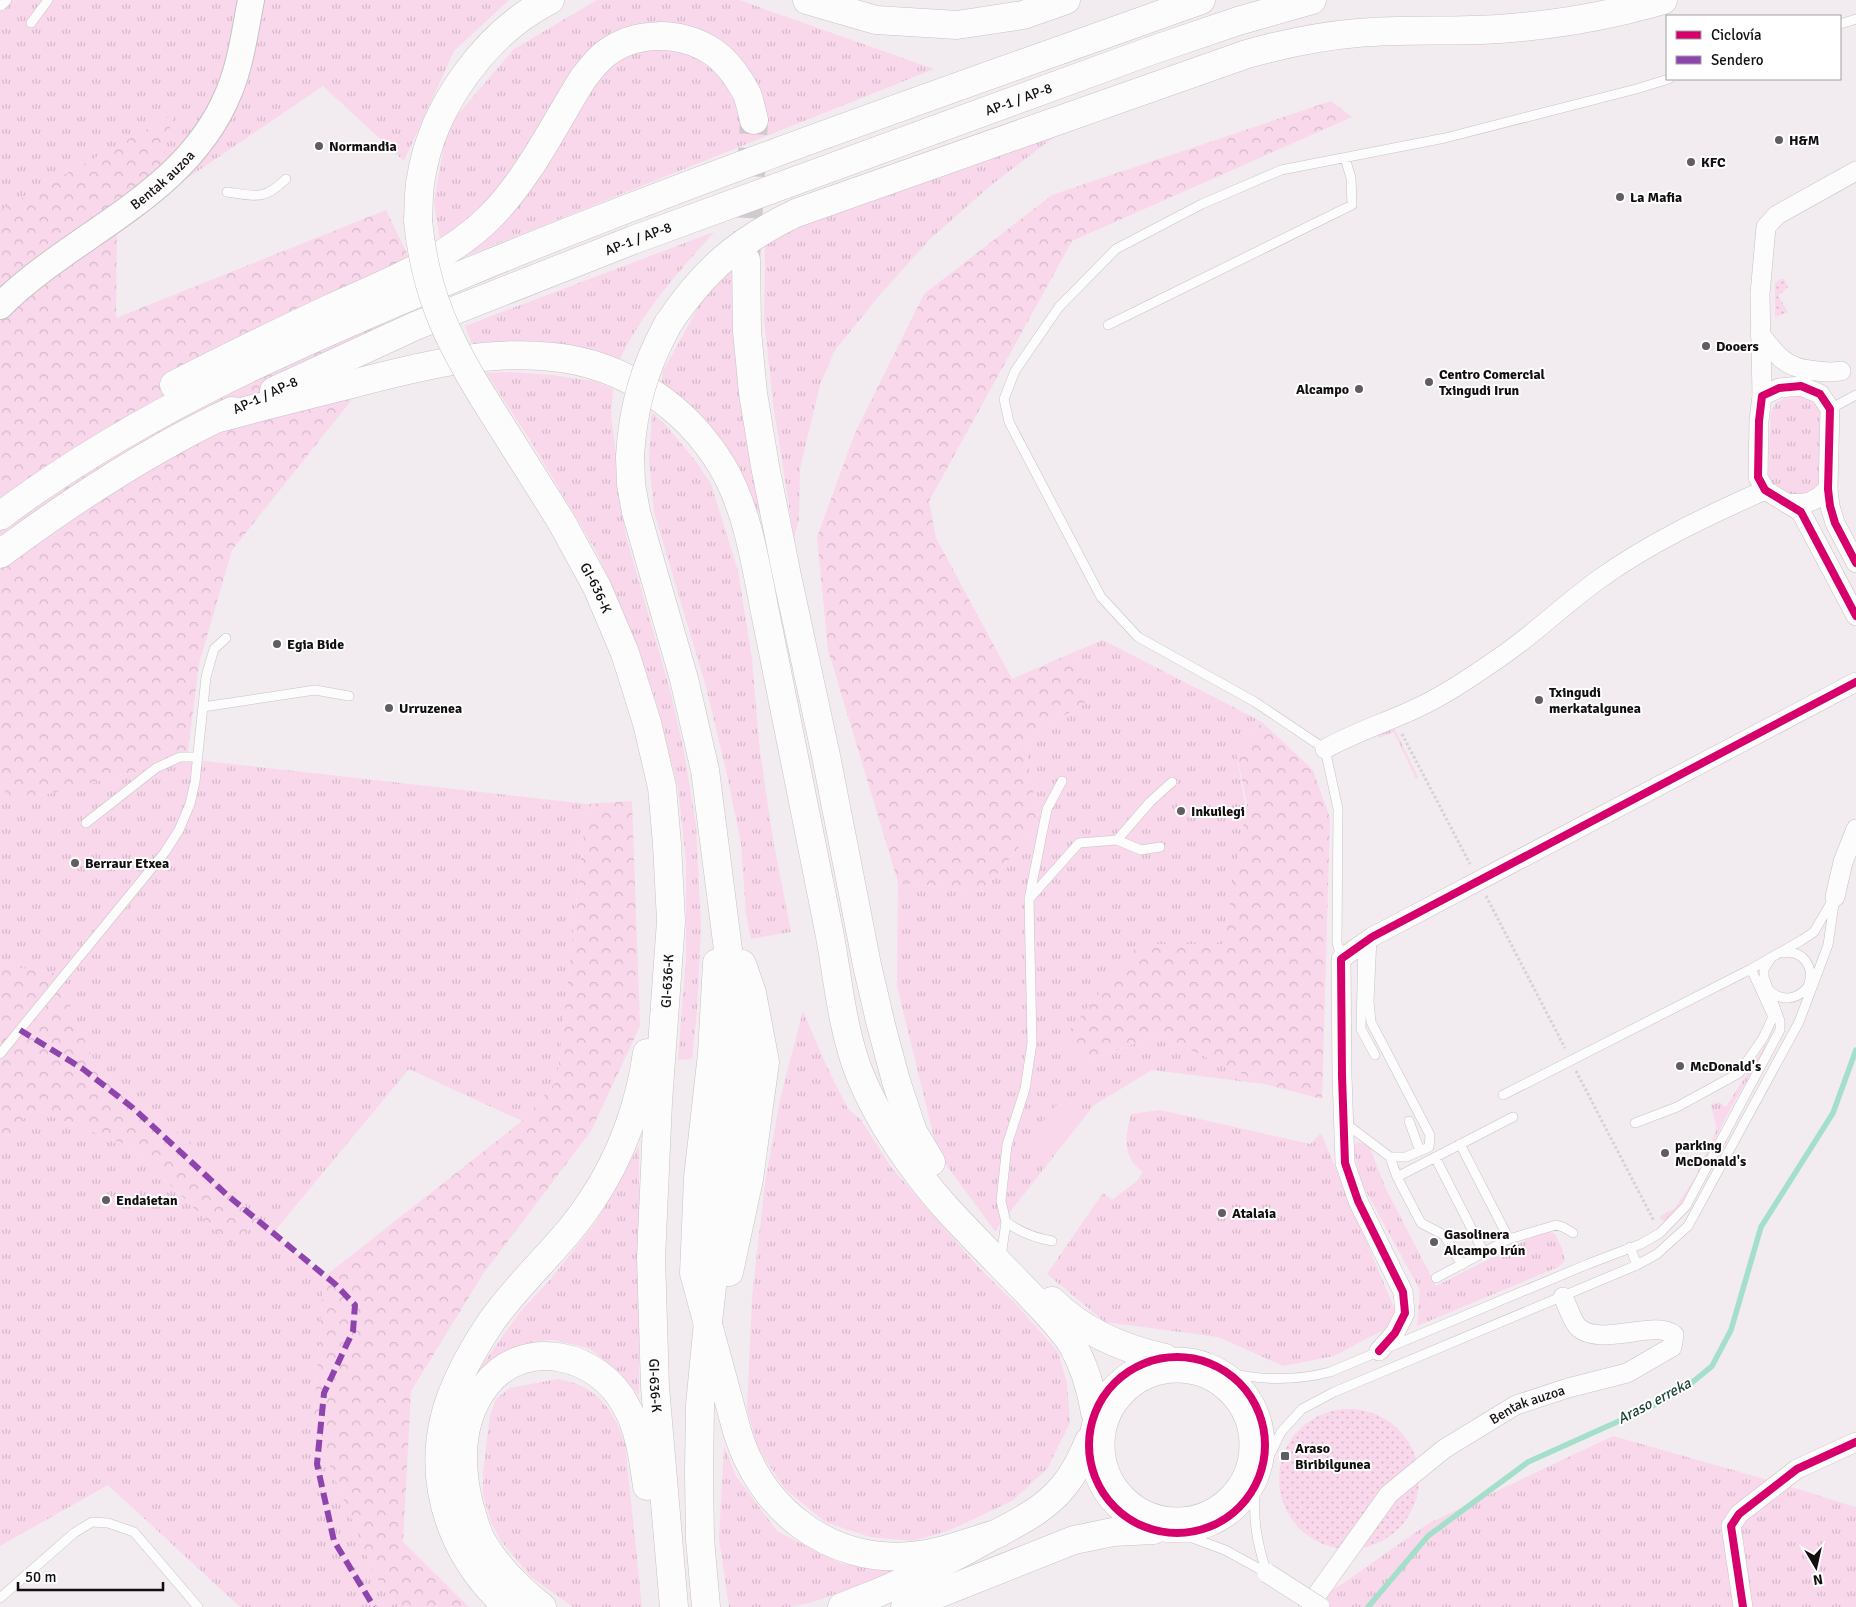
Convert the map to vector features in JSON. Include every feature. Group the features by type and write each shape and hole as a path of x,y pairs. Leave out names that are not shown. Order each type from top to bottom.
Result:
{"highway":[{"name":"GI-636-K","path":"550,0 500,35 464,77 449,100 427,152 421,178 418,221 424,265 433,299 454,347 561,521 597,587 625,653 647,723 662,787 668,844 670,921 658,1102 651,1258 654,1388 674,1607"},
{"path":"807,0 876,20 957,25 1023,15 1066,0"},
{"path":"833,0 877,12 958,13 1040,0"},
{"path":"5,512 66,470 170,408 202,391 360,317 522,250 780,150 1201,0"},
{"name":"AP-1 / AP-8","path":"0,554 84,495 129,467 216,418 415,326 633,240 1150,51 1238,21 1312,0"},
{"path":"706,1607 700,1539 698,1473 700,1405 708,1322 720,1272 753,1061 741,989 724,926 716,845 705,770 684,679 638,521 631,484 630,456 632,429 639,392 655,349 668,324 702,278 723,258 770,226 796,213 1246,54 1302,41 1358,33 1498,29 1544,24 1590,18 1663,0"},
{"path":"5,512 78,444 165,389 240,351 397,278 449,250 469,235 488,219 515,189 582,80 599,60 618,46 650,36 663,36 697,44 714,53 726,63 737,78 747,96 754,120"},
{"path":"746,260 747,332 753,393 765,466 786,576 826,756 867,965 886,1044 912,1132 944,1182 976,1224 1057,1306 1089,1330 1126,1347 1165,1358"},
{"path":"216,418 414,369 482,358 529,356 576,360 622,376 662,400 696,431 723,468 742,509 828,923 846,1025 858,1071 870,1098 919,1176 946,1208 1062,1331 1081,1362 1088,1378 1096,1412"},
{"path":"508,1607 493,1594 474,1569 456,1538 443,1503 439,1464 443,1421 456,1383 470,1354 492,1321 568,1234 593,1200 613,1163 638,1098 648,1046 652,985 653,865 647,800 625,653"},
{"path":"724,926 718,950 712,1054 698,1178 694,1273 737,1431 748,1462 774,1502 805,1528 844,1548 887,1556 931,1554 999,1533"},
{"path":"542,1607 514,1584 482,1542 472,1516 466,1492 462,1452 466,1426 474,1403 487,1383 500,1372 517,1362 540,1356 561,1356 584,1364 605,1379 626,1404 638,1432 645,1468 661,1607"},
{"path":"842,1607 913,1578 999,1533 1037,1510 1063,1488 1074,1473 1089,1441"},
{"path":"905,1607 1055,1547 1094,1535 1113,1532 1166,1531"},
{"path":"953,1607 1036,1556"}],"main road":[{"name":"Bentak auzoa","path":"0,306 28,280 161,185 194,151 215,120 229,92 242,49 251,0"}],"street":[{"path":"1856,172 1777,215 1766,227 1760,294 1762,396 1759,421 1758,477 1765,490 1801,512 1856,616"},
{"path":"1760,334 1784,362 1795,368 1829,373 1841,371"},
{"path":"1762,396 1779,388 1801,386 1820,394 1830,408 1828,489 1834,522 1856,563"},
{"path":"1785,503 1801,505 1819,498 1828,489"},
{"path":"1325,749 1350,735 1419,707 1449,690 1494,662 1598,580 1712,514 1765,490"},
{"path":"1379,1351 1395,1333 1405,1313 1403,1292 1358,1200 1345,1163 1341,959 1367,940 1855,683"},
{"path":"1835,897 1843,862 1856,829"},
{"name":"Bentak auzoa","path":"1308,1607 1389,1494 1444,1449 1516,1405 1568,1388 1627,1373 1672,1348 1675,1340 1674,1335 1669,1331 1657,1330 1604,1335 1586,1334 1578,1327 1564,1297"},
{"path":"1165,1358 1143,1364 1123,1376 1107,1392 1091,1426 1089,1441 1090,1457 1100,1489 1122,1514 1136,1523 1166,1531 1197,1531 1216,1525 1232,1515 1245,1502 1259,1477 1266,1451 1265,1432 1260,1414 1252,1398 1241,1384 1222,1379 1185,1373 1168,1374 1149,1379 1133,1388 1120,1402 1110,1419 1107,1430 1106,1455 1114,1481 1132,1502 1158,1515 1194,1516 1222,1502 1242,1478 1247,1465 1250,1450 1245,1420 1239,1406 1229,1395 1222,1379 1207,1362 1187,1358 1165,1358"},
{"path":"1743,1607 1731,1526 1739,1514 1797,1469 1856,1442"},
{"path":"1267,1573 1320,1607"}],"lane":[{"path":"1,6 7,0"},
{"path":"31,23 48,0"},
{"path":"1841,24 1856,19"},
{"path":"1341,959 1337,942 1338,809 1325,749 1254,702 1138,637 1102,597 1009,422 1004,399 1014,371 1059,307 1116,249 1202,204 1281,170 1445,138 1666,80"},
{"path":"1108,325 1352,205 1350,178 1345,158"},
{"path":"227,192 257,196 274,191 286,179"},
{"path":"1830,408 1856,395"},
{"path":"0,1054 165,852 179,830 190,804 198,757 206,677 214,650 226,638"},
{"path":"203,707 315,690 349,696"},
{"path":"86,823 156,768 180,758 198,757"},
{"path":"1002,1250 1006,1222 1001,1200 1007,1145 1025,1088 1032,1043 1029,899 1047,809 1062,782"},
{"path":"1117,840 1150,802 1172,782"},
{"path":"1029,899 1079,843 1117,840 1141,850 1160,847"},
{"path":"1503,1095 1776,955 1814,932 1835,897"},
{"path":"1267,1573 1255,1531 1254,1501 1259,1477 1281,1432 1302,1409 1334,1392 1637,1265 1657,1254 1688,1226 1799,1022 1828,945 1835,897"},
{"path":"1367,940 1361,1029 1375,1055"},
{"path":"1367,940 1371,1022 1430,1135 1429,1146 1420,1151 1406,1157 1390,1157"},
{"path":"1222,1379 1297,1379 1330,1372 1640,1244 1660,1233 1686,1206 1780,1030 1780,1021 1764,976 1764,969 1776,955 1786,952 1800,955 1809,967 1811,974 1806,1005"},
{"path":"1636,1123 1676,1107 1740,1074 1772,1019 1772,1015 1751,969"},
{"path":"1769,990 1774,995 1788,999 1796,997 1809,985 1819,971"},
{"path":"1397,1177 1513,1116"},
{"path":"1343,1121 1390,1157 1397,1177 1421,1223 1444,1235 1462,1264"},
{"path":"1409,1121 1420,1151"},
{"path":"1460,1144 1508,1239"},
{"path":"1435,1157 1484,1252"},
{"path":"1006,1222 1016,1229 1038,1238 1052,1241"},
{"path":"1436,1278 1508,1239 1556,1226 1563,1227 1573,1233"},
{"path":"1630,1247 1637,1265"},
{"path":"0,1598 74,1533 92,1522 108,1523 134,1532 198,1607"},
{"path":"1166,1531 1225,1550 1267,1573"}],"path":[{"path":"1400,729 1474,873 1476,882 1492,907 1567,1051 1570,1062 1580,1077 1660,1233"}],"green space":[{"path":"0,0 509,0 454,51 404,161 323,86 117,226 162,166 172,116 0,210"},
{"path":"597,0 739,0 934,69 444,265 434,203 447,127 514,49"},
{"path":"1331,101 1352,117 1072,241 929,501 936,538 1012,679 1074,652 1088,701 1024,740 1039,823 982,892 898,882 828,650 817,537 855,433 924,294 1052,195"},
{"path":"1102,113 1050,140 990,186 930,239 878,297 835,350 820,385 800,468 799,519 794,539 773,403 764,319 765,243 779,232"},
{"path":"173,115 162,166 117,226 116,318 386,210 411,262 350,402 232,550 199,664 187,759 52,793 9,800 0,779 0,210"},
{"path":"714,232 650,309 619,361 479,350 471,341 465,326"},
{"path":"735,265 761,517 736,468 703,418 661,384 663,371 701,302"},
{"path":"1780,279 1784,279 1788,287 1778,296 1788,312 1775,317 1775,283"},
{"path":"511,372 595,381 613,389 611,415 626,536 671,694 684,752 696,824 701,926 697,1012 692,1059 678,1060 686,957 686,861 678,788 657,704 632,635 595,549 530,440 486,373"},
{"path":"1791,395 1806,397 1818,407 1823,422 1821,480 1813,494 1798,500 1773,485 1768,474 1771,412 1776,403"},
{"path":"652,413 664,423 695,460 711,484 738,571 752,659 760,752 773,839 791,932 751,939 746,914 741,843 726,770 706,687 654,512 649,460"},
{"path":"1103,640 1262,722 1236,752 1246,811 1223,945 1139,944 1085,1062 1158,1035 1264,1084 1152,1070 1094,1105 995,1231 938,1154 897,986 898,882 982,892 1039,823 1024,740 1088,701 1074,652"},
{"path":"1262,722 1313,770 1330,818 1322,1099 1264,1084 1158,1035 1085,1062 1061,1041 1139,944 1223,944 1247,804 1236,752"},
{"path":"1394,728 1418,777 1416,779 1394,732 1379,738 1378,735"},
{"path":"187,759 587,804 557,1081 522,1121 409,1069 273,1233 324,1277 313,1425 375,1576 400,1607 240,1607 108,1485 0,1546 0,1149 32,1109 130,1146 230,1243 194,1145 96,1065 54,973 0,965 0,779 10,799 52,793"},
{"path":"632,801 640,1026 591,1131 483,1274 411,1391 403,1542 469,1607 400,1607 375,1576 313,1425 324,1277 522,1121 557,1081 587,804"},
{"path":"0,965 54,973 96,1065 194,1145 260,1223 230,1243 130,1146 32,1109 0,1149"},
{"path":"803,1011 826,1065 848,1109 861,1120 891,1167 980,1269 1016,1304 1058,1352 1067,1383 1070,1423 1047,1469 1012,1501 948,1531 912,1541 870,1537 825,1522 784,1488 758,1448 747,1409 752,1297 765,1183 780,1099"},
{"path":"1766,1044 1768,1045 1730,1109 1690,1191 1665,1222 1659,1217 1675,1208 1695,1178 1717,1129 1711,1105 1719,1102 1726,1107"},
{"path":"1061,1099 1083,1116 1049,1158 1027,1141"},
{"path":"1160,1110 1310,1144 1321,1133 1395,1310 1387,1328 1334,1356 1283,1366 1218,1337 1105,1322 1047,1274 1103,1193 1112,1200 1137,1181 1143,1172 1131,1160 1128,1153 1127,1131 1131,1114"},
{"path":"1357,1142 1369,1145 1385,1187 1436,1286 1546,1230 1555,1234 1562,1248 1565,1261 1558,1267 1417,1326 1420,1290 1361,1182 1353,1147"},
{"path":"639,1146 639,1395 602,1358 588,1348 553,1340 538,1341 512,1348 494,1359 472,1381 519,1313 549,1281 596,1222"},
{"path":"558,1379 583,1387 602,1401 615,1420 625,1444 642,1607 573,1607 531,1577 501,1541 491,1522 483,1495 483,1472 490,1415 496,1399 510,1388"},
{"path":"1349,1409 1363,1410 1376,1414 1399,1429 1414,1452 1418,1465 1418,1493 1414,1506 1399,1529 1376,1544 1363,1548 1349,1549 1335,1548 1322,1544 1299,1529 1284,1506 1280,1493 1279,1479 1280,1465 1284,1452 1299,1429 1322,1414 1335,1410"},
{"path":"1613,1436 1856,1507 1856,1607 1305,1607 1342,1584 1429,1523"},
{"path":"724,1446 736,1476 777,1531 842,1564 901,1571 810,1603 790,1607 729,1607 719,1538"}],"waterway":[{"name":"Araso erreka","path":"1368,1607 1428,1536 1528,1462 1648,1408 1684,1389 1712,1366 1731,1330 1761,1227 1833,1113 1856,1050"}],"tunnel":[{"path":"746,260 754,120"}],"marked path":[{"path":"20,1030 83,1069 133,1108 227,1195 335,1284 355,1305 353,1331 324,1393 317,1464 334,1541 374,1607"}],"cycle path":[{"path":"1856,563 1835,523 1830,506 1828,489 1830,409 1820,394 1801,386 1779,388 1762,396 1759,421 1758,477 1765,490 1801,512 1856,616"},
{"path":"1379,1351 1395,1333 1405,1313 1403,1292 1358,1201 1345,1163 1341,959 1372,937 1856,682"},
{"path":"1168,1357 1186,1357 1218,1367 1233,1377 1245,1389 1255,1404 1261,1419 1265,1445 1261,1471 1255,1486 1245,1501 1233,1513 1218,1523 1203,1529 1186,1533 1168,1533 1136,1523 1121,1513 1109,1501 1099,1486 1093,1471 1089,1454 1089,1436 1099,1404 1109,1389 1121,1377 1136,1367 1151,1361 1168,1357"},
{"path":"1743,1607 1731,1526 1739,1514 1797,1469 1856,1442"}],"place":[{"name":"H&M","path":"1779,140"},
{"name":"Normandia","path":"319,146"},
{"name":"KFC","path":"1691,162"},
{"name":"La Mafia","path":"1620,197"},
{"name":"Dooers","path":"1706,346"},
{"name":"Centro Comercial Txingudi Irun","path":"1429,382"},
{"name":"Alcampo","path":"1359,389"},
{"name":"Egia Bide","path":"277,644"},
{"name":"Txingudi merkatalgunea","path":"1539,700"},
{"name":"Urruzenea","path":"389,708"},
{"name":"Inkuilegi","path":"1181,811"},
{"name":"Berraur Etxea","path":"75,863"},
{"name":"McDonald's","path":"1680,1066"},
{"name":"parking McDonald's","path":"1665,1153"},
{"name":"Endaietan","path":"106,1200"},
{"name":"Atalaia","path":"1222,1213"},
{"name":"Gasolinera Alcampo Irún","path":"1434,1242"},
{"name":"Araso Biribilgunea","path":"1285,1456"}]}
